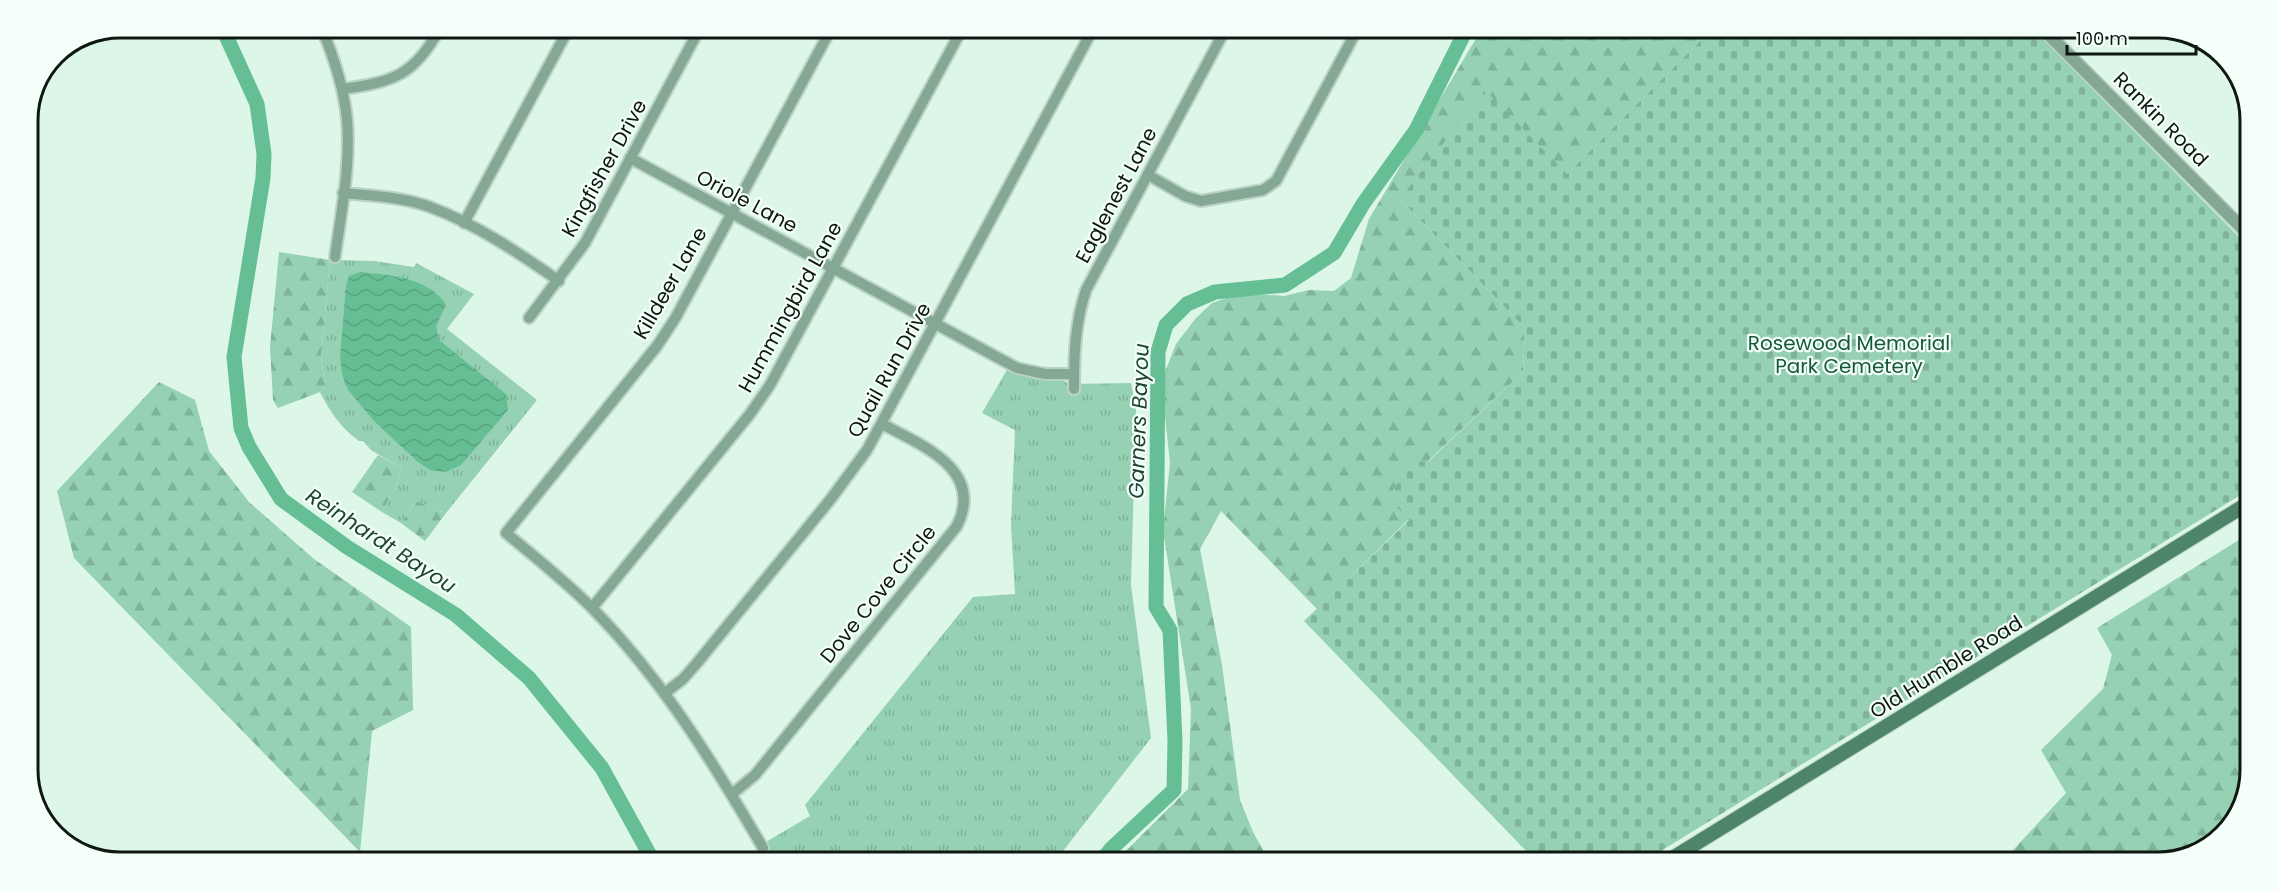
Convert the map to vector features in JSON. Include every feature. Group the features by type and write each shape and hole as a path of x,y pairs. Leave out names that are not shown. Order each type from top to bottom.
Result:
{"main road":[{"name":"Old Humble Road","path":"1682,852 2240,509"}],"street":[{"path":"325,37 343,89 347,120 348,151 335,257"},
{"path":"343,89 378,84 399,75 415,64 435,37"},
{"path":"464,223 564,37"},
{"name":"Kingfisher Drive","path":"530,318 585,243 695,37"},
{"name":"Killdeer Lane","path":"592,608 506,533 657,346 676,317 827,37"},
{"name":"Hummingbird Lane","path":"592,608 750,414 770,385 958,37"},
{"name":"Quail Run Drive","path":"665,693 683,679 697,663 830,500 867,450 1089,37"},
{"name":"Eaglenest Lane","path":"1074,389 1075,331 1086,290 1221,37"},
{"path":"1148,175 1185,196 1201,201 1270,187 1276,181 1353,37"},
{"name":"Rankin Road","path":"2051,37 2239,225"},
{"name":"Oriole Lane","path":"630,158 1017,368 1045,374 1074,374"},
{"path":"343,193 399,199 429,207 519,253 559,281"},
{"name":"Dove Cove Circle","path":"732,794 755,775 950,535 961,517 963,495 959,481 951,467 936,453 882,424"},
{"path":"592,608 640,661 665,693 708,755 763,848"}],"green space":[{"path":"1477,37 1704,37 1567,174 1400,199 1525,328 1523,372 1428,461 1409,519 1317,609 1221,511 1200,549 1222,665 1240,800 1264,852 1125,852 1188,789 1191,709 1163,530 1170,463 1163,397 1165,372 1176,344 1196,318 1212,303 1241,293 1284,296 1309,290 1334,291 1351,278 1369,219"},
{"name":"Rosewood Memorial Park Cemetery","path":"1704,37 2041,37 2239,237 2240,496 1659,852 1527,852 1304,621 1409,520 1388,497 1412,462 1429,461 1523,372 1525,328 1400,199 1485,90 1567,174"},
{"path":"279,252 330,260 321,357 325,385 320,392 278,408 273,400 270,347"},
{"path":"330,260 374,261 414,267 416,263 474,294 447,329 537,400 446,513 416,501 401,523 382,512 396,486 401,468 371,450 363,441 359,441 347,431 332,413 320,392 325,385 321,357"},
{"path":"1008,368 1039,379 1057,379 1068,384 1131,383 1136,408 1131,585 1151,738 1062,852 760,852 768,847 766,842 810,816 805,805 973,597 1015,594 1011,525 1015,430 982,413"},
{"path":"159,382 195,400 209,451 249,502 314,559 411,627 413,710 372,731 360,852 74,558 57,491"},
{"path":"378,455 401,468 396,486 382,512 352,492"},
{"path":"416,501 446,513 425,541 401,523"},
{"path":"2240,540 2240,771 2235,797 2226,816 2208,836 2199,842 2174,851 2011,852 2066,793 2041,750 2103,689 2112,655 2097,628"}],"water":[{"path":"360,272 408,279 429,288 439,296 446,305 436,326 439,340 506,394 508,410 461,465 446,472 430,470 418,462 374,421 348,390 342,374 340,357 346,286 349,276"}],"waterway":[{"name":"Reinhardt Bayou","path":"227,37 257,104 264,154 263,178 234,357 241,428 249,447 281,499 347,547 456,615 529,678 602,768 648,852"},
{"name":"Garners Bayou","path":"1109,852 1174,790 1175,741 1170,630 1156,607 1158,352 1166,325 1187,304 1215,292 1285,285 1334,253 1363,204 1416,130 1462,37"}]}
